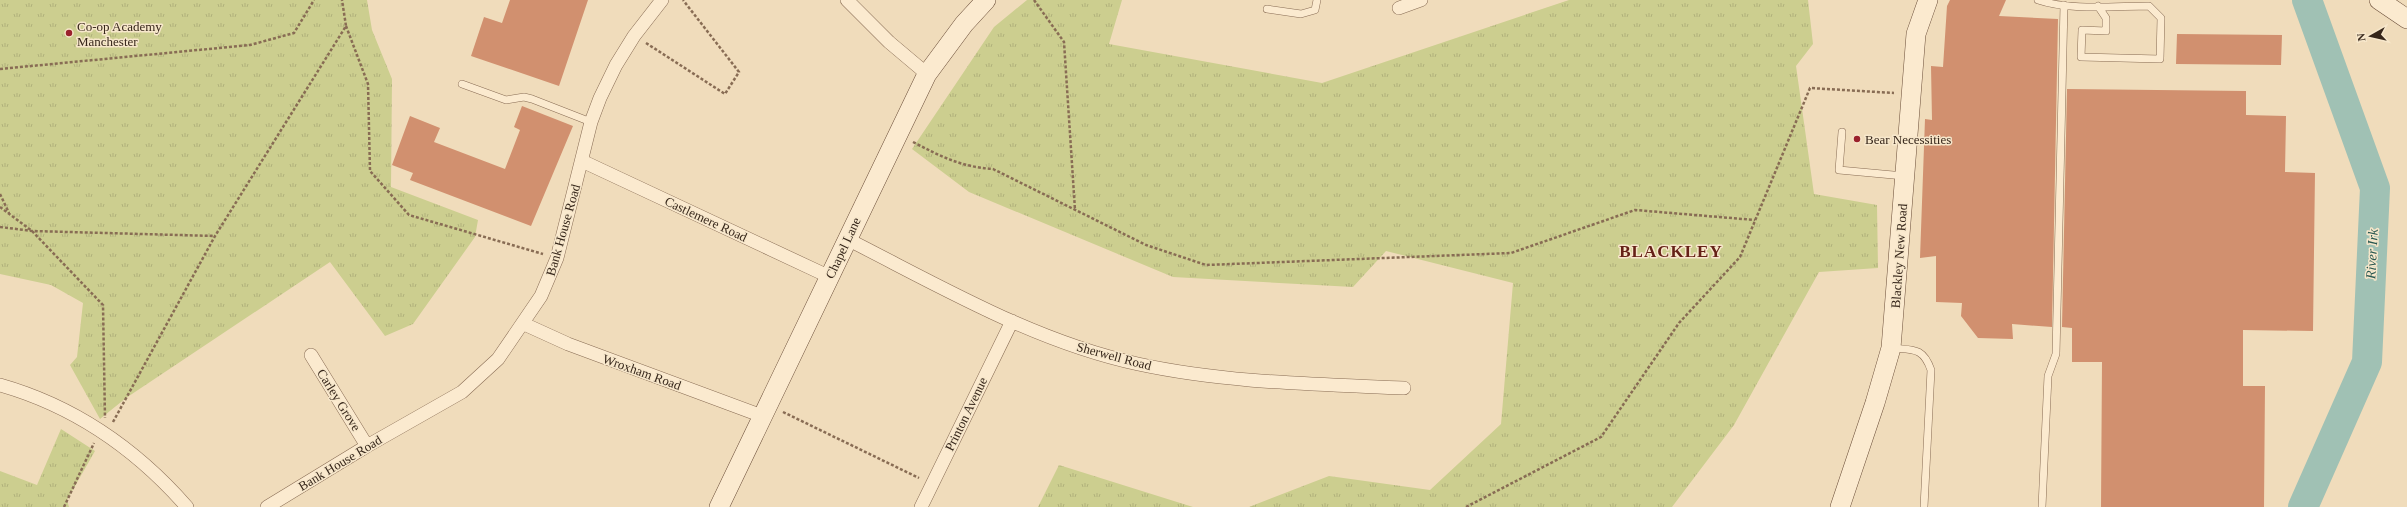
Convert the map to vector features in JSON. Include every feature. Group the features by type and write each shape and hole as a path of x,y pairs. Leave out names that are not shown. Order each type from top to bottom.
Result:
{"street":[{"name":"Bank House Road","path":"267,507 367,446 462,392 498,358 524,324 541,296 557,258 591,122 616,65 634,36 662,0"},
{"path":"848,0 889,42 927,74"},
{"name":"Chapel Lane","path":"719,507 830,277 897,133 927,74 964,24 986,0"},
{"path":"1399,8 1421,0"},
{"name":"Blackley New Road","path":"1840,507 1876,403 1891,348 1910,94 1916,34 1928,0"},
{"path":"2379,0 2407,19"},
{"name":"Castlemere Road","path":"582,161 830,277"},
{"name":"Sherwell Road","path":"847,240 1012,321 1071,344 1137,364 1213,377 1404,388"},
{"name":"Printon Avenue","path":"921,507 1012,321"},
{"name":"Wroxham Road","path":"524,324 568,344 765,411"},
{"name":"Carley Grove","path":"311,354 367,446"},
{"path":"0,385 30,395 73,414 103,432 144,462 187,507"}],"lane":[{"path":"1267,9 1301,14 1315,10 1317,0"},
{"path":"2038,0 2064,5 2149,6 2161,18 2160,59 2081,57 2082,30 2106,31 2106,18 2098,6"},
{"path":"2042,507 2048,376 2056,354 2064,5"},
{"path":"462,84 506,100 524,97 532,99 591,122"},
{"path":"1842,132 1839,170 1904,176"},
{"path":"1891,348 1917,351 1923,354 1931,370 1924,507"}],"path":[{"path":"0,69 250,44 294,33 314,0"},
{"path":"342,0 346,26 368,84 370,171 409,216 557,258"},
{"path":"634,36 725,94 739,72 683,0"},
{"path":"1034,0 1064,42 1075,210"},
{"path":"64,507 103,432 216,236 346,26"},
{"path":"1466,507 1601,437 1679,323 1740,257 1810,88 1910,94"},
{"path":"897,133 937,154 970,168 993,169 1146,245 1206,265 1511,253 1635,210 1755,220"},
{"path":"0,194 10,215"},
{"path":"0,207 32,231 103,305 103,432"},
{"path":"0,227 32,231 216,236"},
{"path":"765,411 932,484"}],"green space":[{"path":"0,0 367,0 372,30 392,79 391,187 478,220 475,237 413,324 385,336 330,262 126,398 100,419 70,365 77,357 83,303 51,285 0,274"},
{"path":"1027,0 1122,0 1109,44 1322,83 1569,0 1808,0 1813,44 1796,66 1814,194 1877,205 1878,268 1819,272 1734,425 1672,507 1249,507 1329,476 1430,490 1501,424 1513,283 1386,251 1353,287 1173,277 969,192 912,149 994,27"},
{"path":"61,429 95,451 67,500 69,507 0,507 0,471 37,485"},
{"path":"1059,465 1193,507 1038,507"}],"building":[{"path":"510,0 588,0 559,86 471,56 484,17 502,23"},
{"path":"1950,0 2006,0 1999,16 2058,19 2052,327 2012,324 2013,339 1978,338 1961,316 1962,303 1936,302 1936,256 1920,258 1925,119 1932,120 1931,66 1943,67 1947,6"},
{"path":"2177,34 2282,35 2281,65 2176,64"},
{"path":"2067,89 2246,91 2246,115 2286,116 2285,172 2315,173 2313,331 2243,330 2243,386 2265,386 2264,507 2101,507 2102,362 2072,362 2072,328 2062,327"},
{"path":"522,106 573,126 531,226 410,180 413,173 392,165 410,116 440,128 434,142 505,169 520,130 514,127"}],"waterway":[{"name":"River Irk","path":"2303,507 2367,362 2375,188 2307,0"}],"place":[{"name":"Co-op Academy Manchester","path":"69,33"},
{"name":"Bear Necessities","path":"1857,139"}],"district":[{"name":"BLACKLEY","path":"1671,251"}]}
